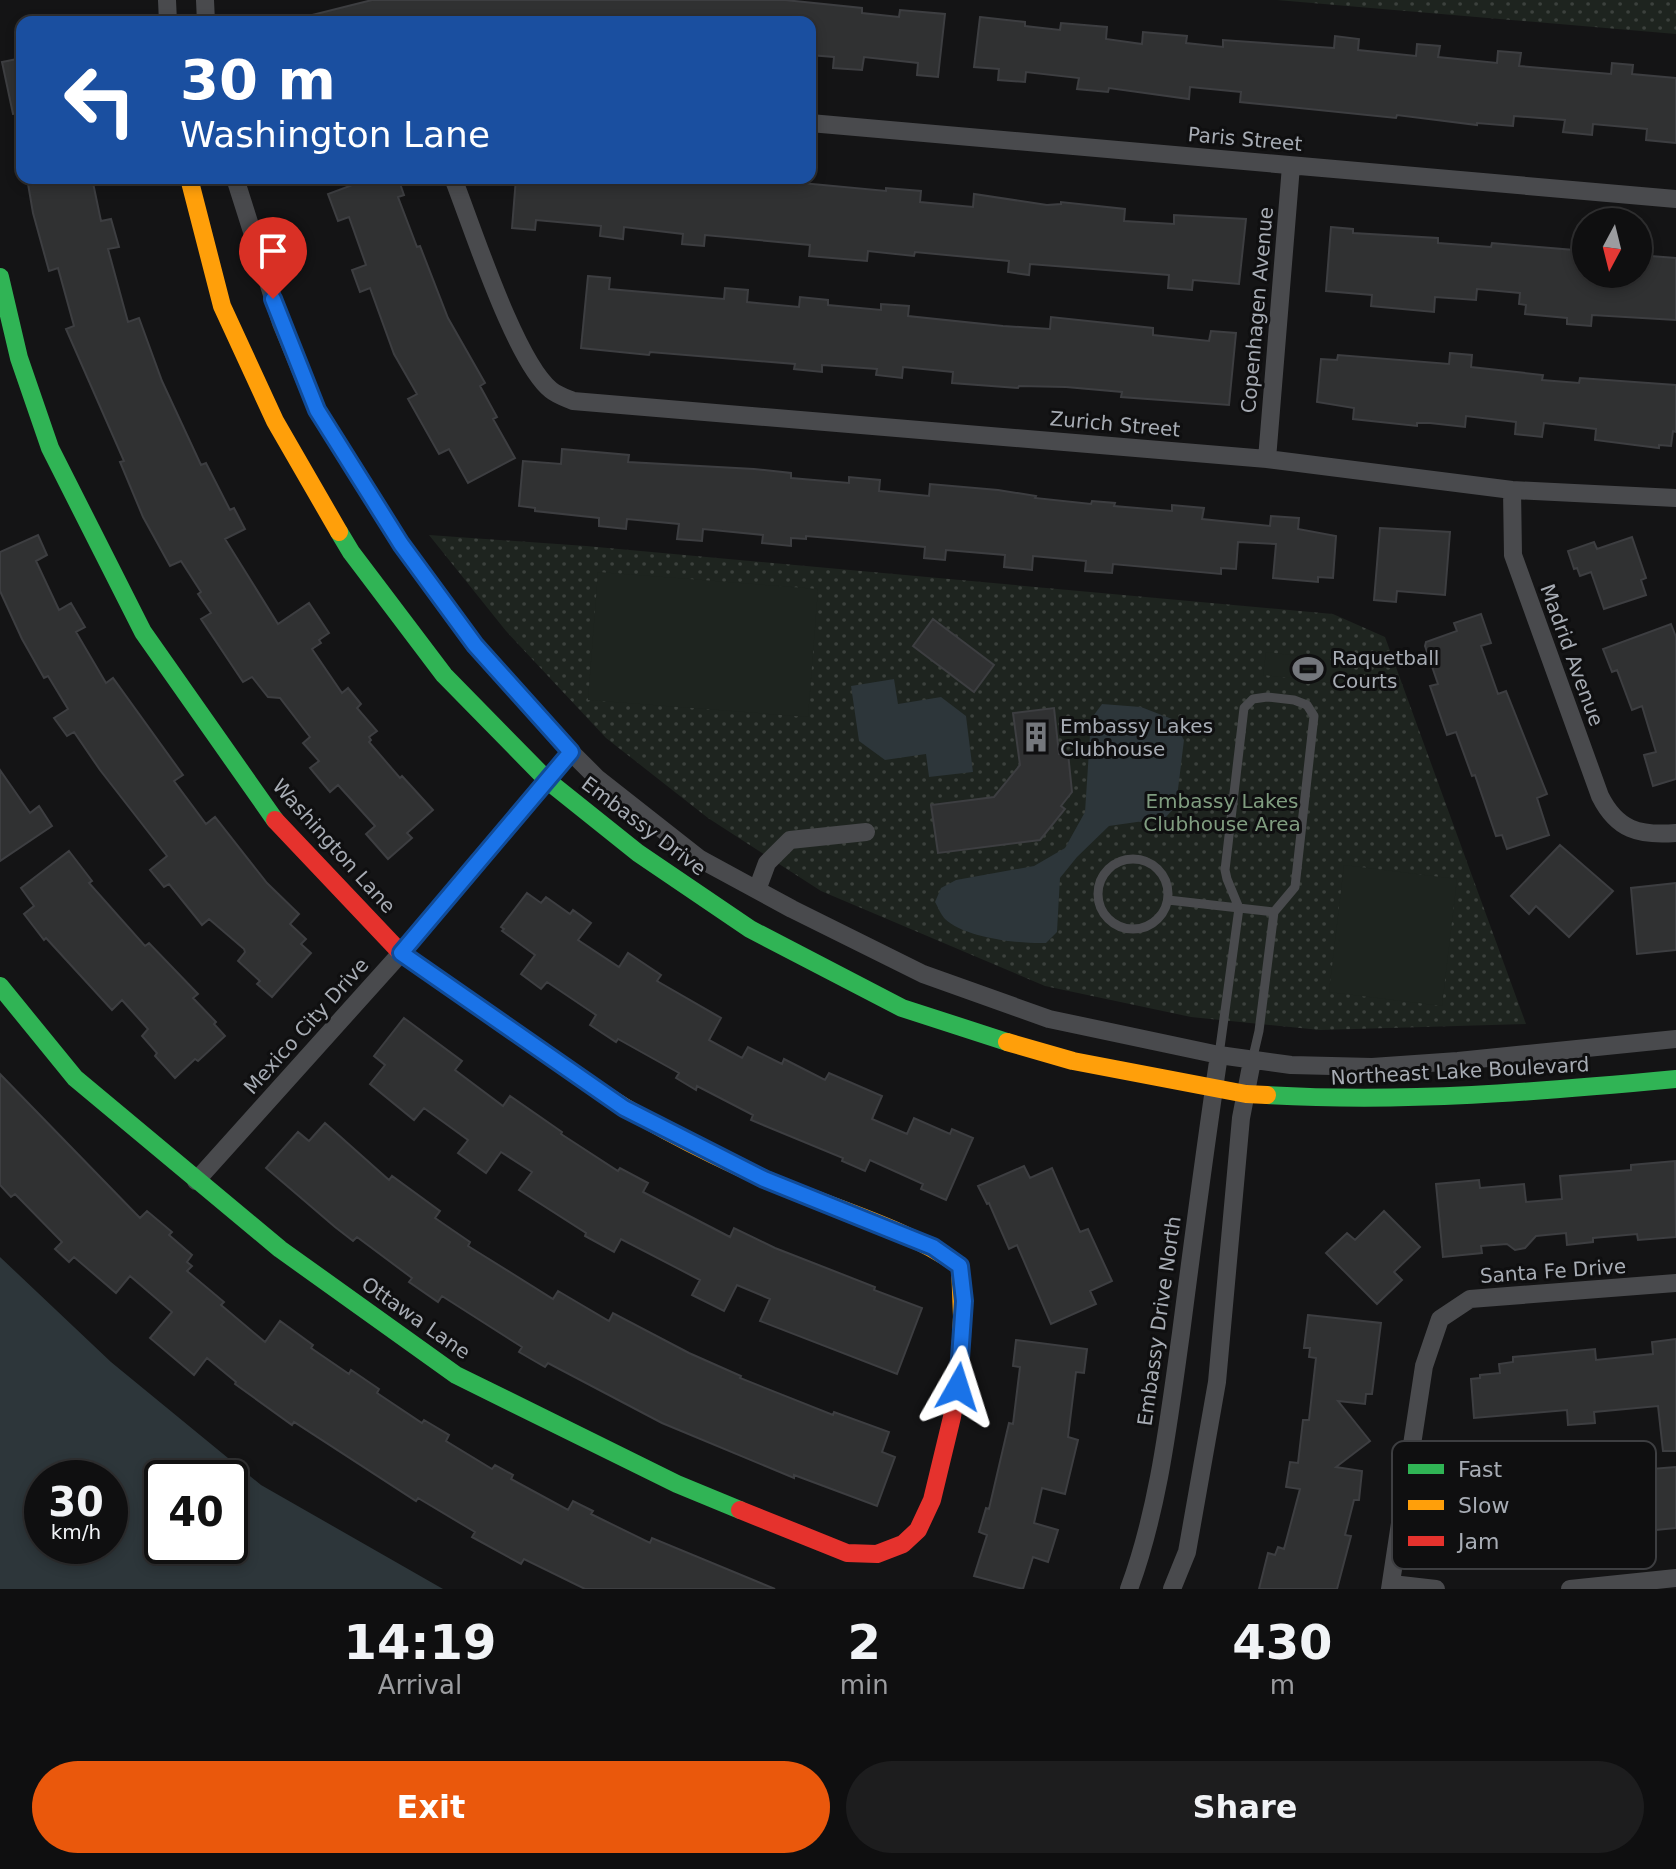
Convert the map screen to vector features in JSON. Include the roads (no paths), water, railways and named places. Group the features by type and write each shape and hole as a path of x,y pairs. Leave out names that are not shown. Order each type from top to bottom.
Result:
{"street":[{"name":"Paris Street","path":"816,124 1676,199"},
{"name":"Copenhagen Avenue","path":"1267,459 1291,166"},
{"name":"Embassy Drive","path":"191,184 222,306 275,421 351,552 444,675 548,781 638,853 750,929 902,1008 981,1035 1073,1061 1246,1094"},
{"name":"Embassy Drive","path":"237,184 281,323 317,410 401,544 475,645 597,778 700,859 923,974 1049,1019 1252,1061"},
{"name":"Zurich Street","path":"455,184 511,325 535,372 552,391 573,401 1267,459 1512,490 1676,498"},
{"name":"Washington Lane","path":"0,277 19,358 50,448 143,632 269,813 401,953 624,1108 764,1179 933,1247 960,1266 964,1301 955,1409 933,1501 919,1530 888,1554"},
{"name":"Madrid Avenue","path":"1512,490 1513,555 1600,796 1608,811 1622,825 1655,835 1676,833"},
{"name":"Mexico City Drive","path":"196,1181 401,953 571,752"},
{"path":"757,890 767,863 790,840 866,832"},
{"name":"Ottawa Lane","path":"0,986 75,1078 280,1249 456,1375 677,1484 746,1513 847,1553 865,1556 888,1554"},
{"name":"Northeast Lake Boulevard","path":"1252,1061 1372,1067 1676,1039"},
{"name":"Embassy Drive North","path":"1129,1589 1139,1564 1174,1383 1219,1055"},
{"path":"1172,1589 1187,1552 1217,1382 1241,1118 1252,1061"},
{"name":"Northeast Lake Boulevard","path":"1246,1094 1349,1100 1517,1094 1676,1079"},
{"name":"Santa Fe Drive","path":"1413,1441 1424,1366 1440,1319 1470,1299 1676,1283"},
{"path":"1570,1589 1676,1578"},
{"path":"1391,1586 1436,1589"}],"lane":[{"path":"1219,1055 1239,908 1225,870 1244,708 1253,699 1281,698 1307,705 1314,716 1295,887 1274,912 1259,1031 1252,1061"},
{"path":"1138,859 1162,873 1168,886 1168,900 1163,913 1154,923 1141,929 1127,930 1114,925 1104,915 1098,903 1097,889 1102,876 1111,866 1124,860 1138,859"},
{"path":"1168,900 1274,912"}],"place":[{"name":"Raquetball Courts","path":"1308,669"},
{"name":"Embassy Lakes Clubhouse","path":"1036,737"}],"park label":[{"name":"Embassy Lakes Clubhouse Area","path":"1222,812"}]}
